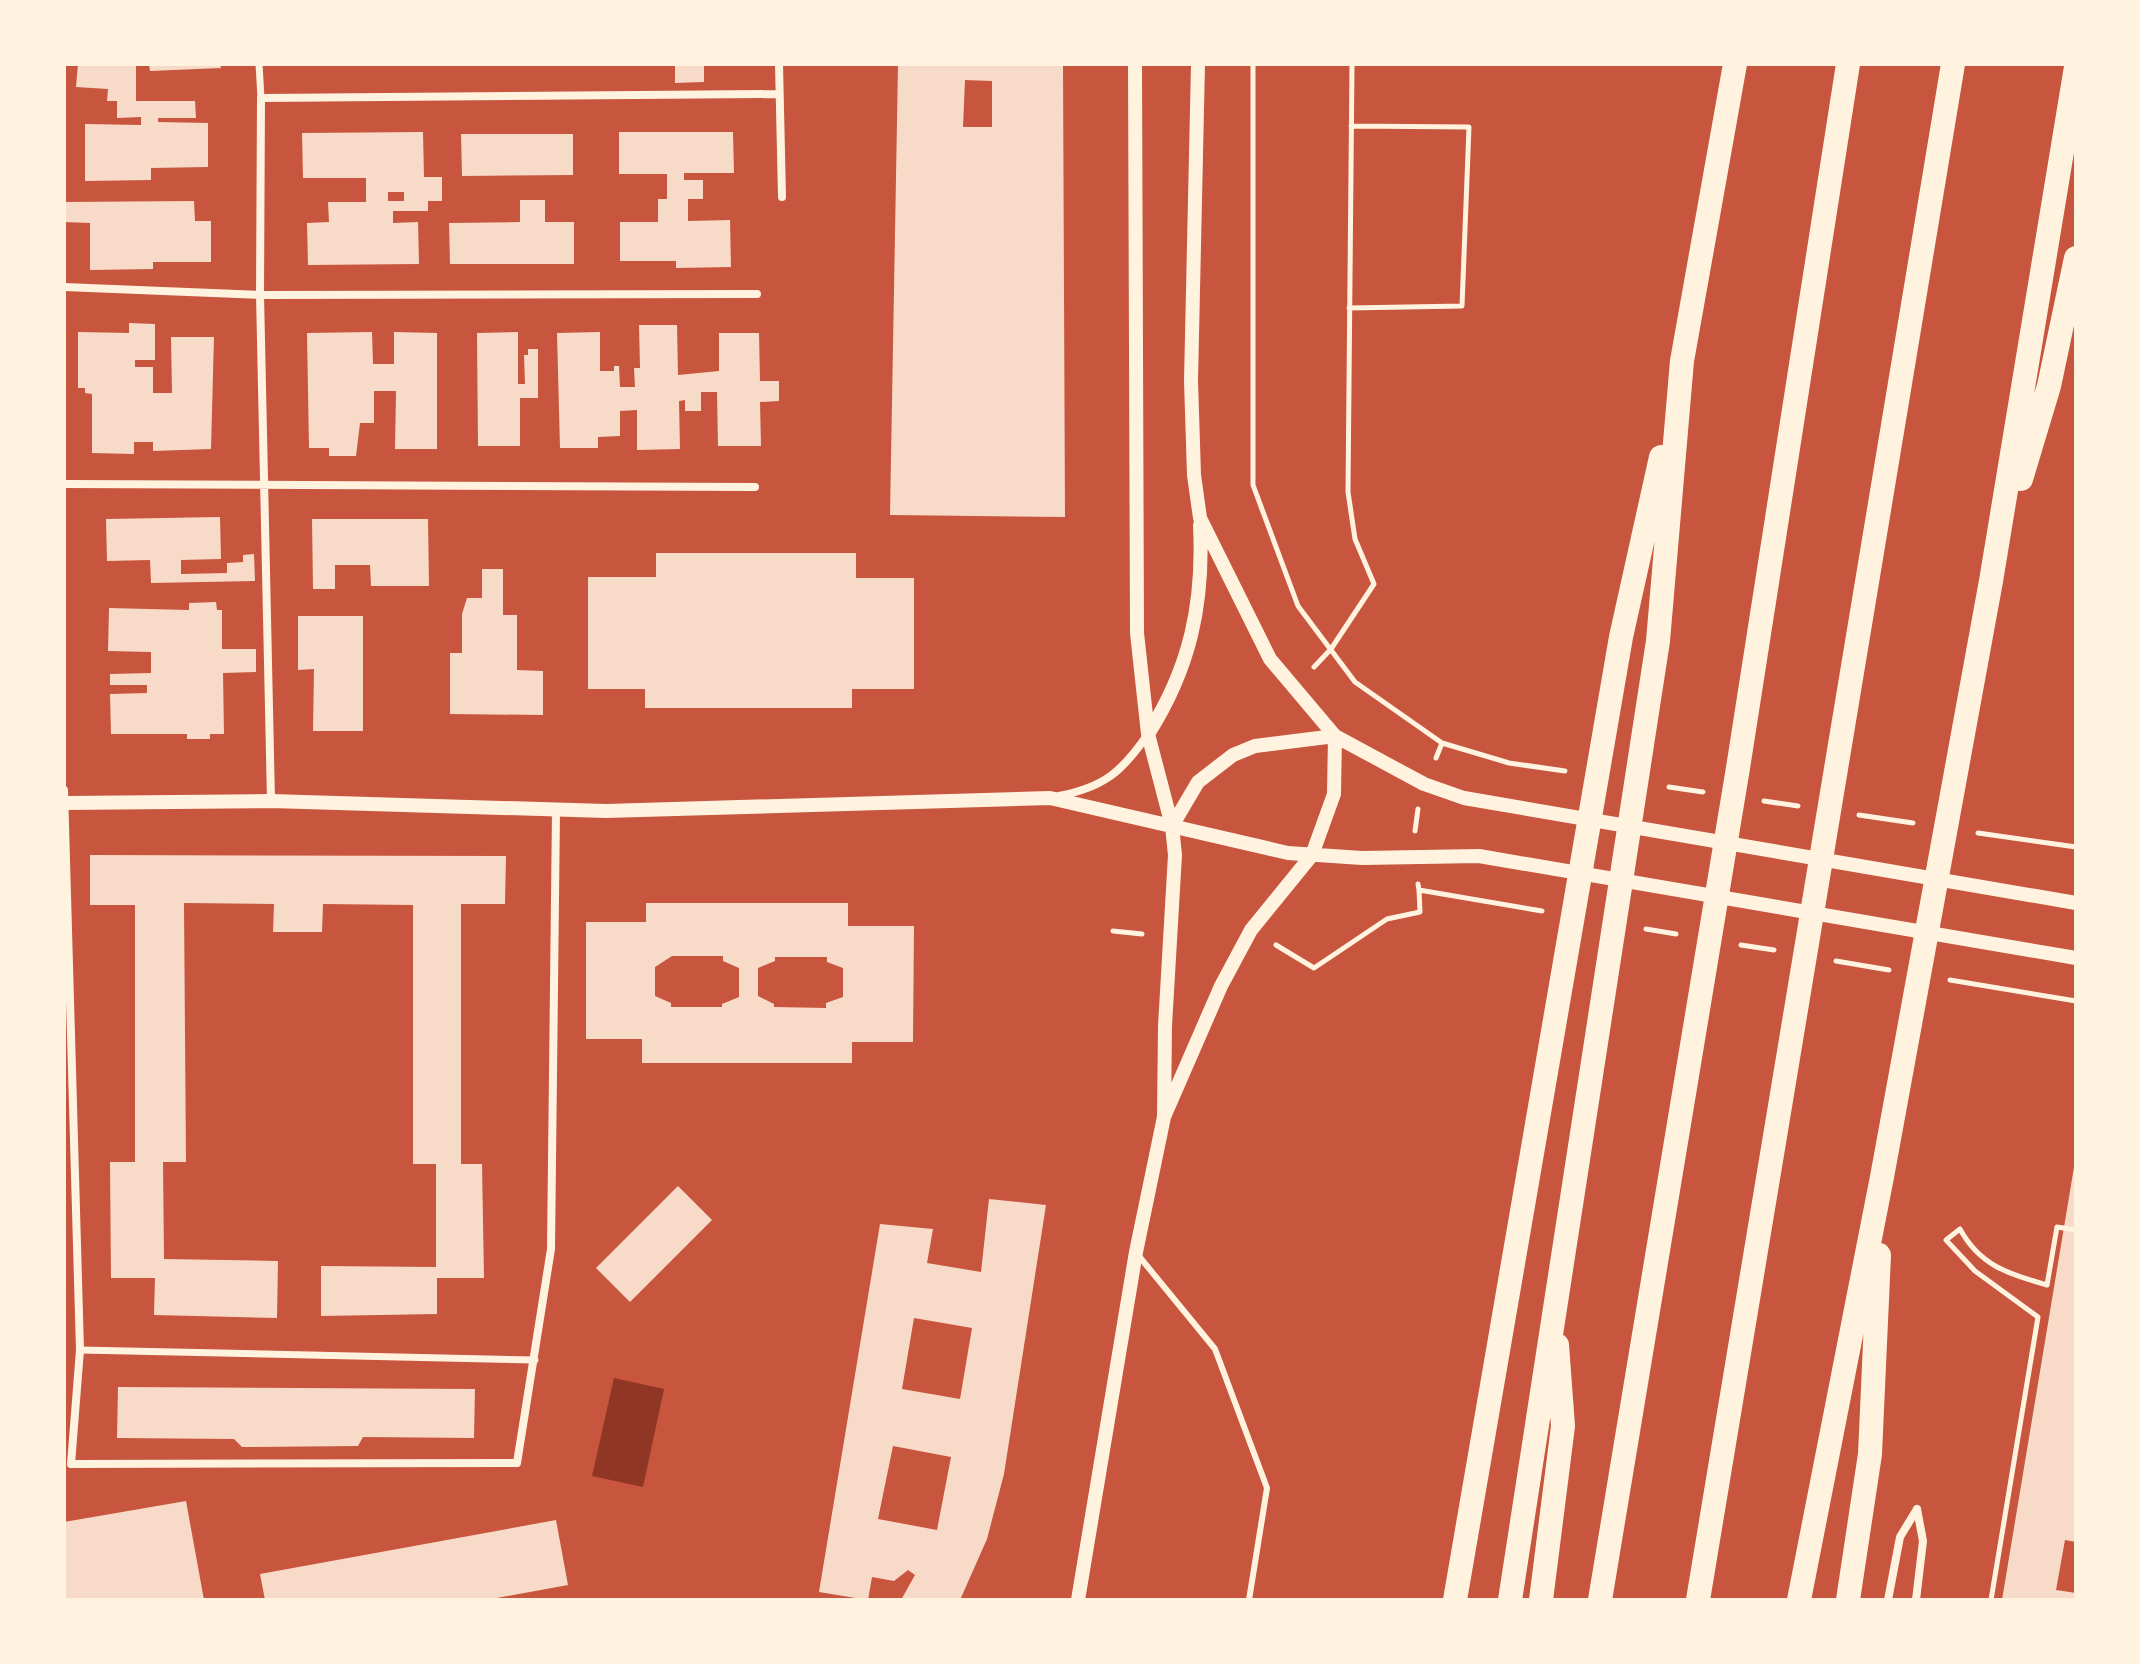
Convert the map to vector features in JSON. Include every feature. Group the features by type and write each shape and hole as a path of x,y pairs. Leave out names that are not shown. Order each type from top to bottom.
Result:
{"highway":[{"path":"1455,1600 1621,637 1682,361 1735,64"},
{"path":"1600,1600 1738,768 1848,64"},
{"path":"1698,1600 1953,64"},
{"path":"1799,1600 1882,1177 1991,581 2076,67"},
{"path":"1991,581 2049,386 2076,258"},
{"path":"1510,1600 1554,1299 1658,641 1682,361"},
{"path":"1848,1600 1870,1454 1882,1177"},
{"path":"1541,1600 1563,1426 1554,1299"}],"street":[{"path":"259,64 260,295 271,801"},
{"path":"779,64 782,197"},
{"path":"1078,1600 1136,1252 1164,1117 1165,1026 1176,890 1172,826 1148,734 1135,590 1135,64"},
{"path":"556,811 551,1249 517,1463 71,1464 80,1350 64,799 271,801 556,811 1050,798 1091,789 1112,776 1129,761 1173,695 1187,652 1200,585 1200,518 1194,475 1191,381 1198,64"},
{"path":"261,98 779,94"},
{"path":"64,287 260,295 757,294"},
{"path":"64,484 755,487"},
{"path":"1200,518 1255,632 1293,688 1335,736 1424,784 1489,803 2076,903"},
{"path":"1172,826 1198,782 1233,755 1255,746 1335,736"},
{"path":"1164,1117 1221,986 1251,930 1312,855 1334,794 1335,736"},
{"path":"1050,798 1264,849 1312,855 1479,856 2076,958"},
{"path":"80,1350 535,1360"},
{"path":"1888,1600 1900,1537 1917,1509 1923,1541 1916,1600"}],"lane":[{"path":"1136,1252 1215,1349 1267,1488 1249,1600"}],"path":[{"path":"1253,64 1253,485 1298,606 1355,682 1442,743 1509,763 1571,772"},
{"path":"1293,688 1331,649 1374,584 1355,539 1348,492 1352,64"},
{"path":"1349,308 1462,306 1469,127 1351,126"},
{"path":"1424,784 1442,743"},
{"path":"1664,786 1710,793"},
{"path":"1757,800 1803,807"},
{"path":"1849,814 1927,825"},
{"path":"1973,832 2076,847"},
{"path":"1468,898 1546,912"},
{"path":"1640,927 1686,935"},
{"path":"1733,943 1780,951"},
{"path":"1826,959 1904,972"},
{"path":"1935,977 2076,1001"},
{"path":"1991,1600 2038,1317 1975,1271 1946,1240 1960,1229 1968,1244 1991,1266 2007,1275 2047,1285 2057,1227 2076,1230"}],"shaded area":[{"path":"614,1378 664,1389 643,1487 592,1476"}],"building":[{"path":"78,64 136,64 136,101 195,101 196,118 158,118 158,122 208,123 208,167 151,168 151,180 85,181 85,124 141,125 141,117 117,118 117,101 107,101 108,89 76,87"},
{"path":"149,64 220,64 221,68 150,71"},
{"path":"675,64 704,64 704,82 675,83"},
{"path":"898,64 1063,64 1065,517 890,515","holes":["965,80 992,81 992,127 963,127"]},
{"path":"423,132 424,177 442,177 442,201 428,201 428,211 393,211 393,223 418,222 419,264 308,265 307,223 329,222 328,202 366,202 366,178 303,178 302,133","holes":["388,192 404,192 404,201 388,201"]},
{"path":"619,132 733,132 734,173 684,173 684,180 703,180 703,199 688,199 688,221 730,220 731,267 676,268 676,261 620,261 620,222 658,222 658,199 667,199 667,174 619,174"},
{"path":"461,134 573,134 573,175 462,176"},
{"path":"520,200 545,200 545,222 574,222 574,264 450,264 449,223 520,222"},
{"path":"194,201 195,221 211,221 211,262 153,262 153,269 90,270 90,223 64,222 64,202"},
{"path":"129,323 155,324 155,360 135,360 135,367 153,367 153,393 172,393 171,337 214,337 211,449 153,451 153,442 134,442 134,454 92,453 92,394 85,393 85,388 78,388 78,332 129,333"},
{"path":"639,325 677,325 678,375 719,371 719,333 759,333 760,381 779,381 779,401 760,402 761,446 718,446 717,392 701,392 701,411 685,411 685,400 679,401 680,449 637,450 637,410 620,411 620,436 598,437 598,448 560,448 557,333 600,332 600,371 614,371 614,366 619,366 620,387 635,387 634,368 640,368"},
{"path":"372,332 373,364 394,364 394,332 437,333 437,449 395,449 396,391 374,391 374,423 360,423 356,456 329,456 329,448 309,448 307,333"},
{"path":"518,332 518,384 525,384 524,355 528,355 528,349 538,349 538,398 520,398 520,446 478,446 477,333"},
{"path":"220,517 221,559 181,560 181,574 227,573 227,563 243,562 243,555 254,554 255,581 151,583 150,560 107,561 106,519"},
{"path":"312,519 428,519 429,586 371,586 370,565 335,565 335,589 313,589"},
{"path":"656,553 856,553 856,578 914,578 914,689 852,689 852,708 645,708 645,689 588,689 588,577 656,577"},
{"path":"482,569 503,569 503,615 517,615 517,670 543,671 543,715 450,714 450,653 462,653 462,614 467,598 482,598"},
{"path":"216,602 217,610 222,610 222,649 256,649 256,672 223,673 224,734 210,734 210,739 187,739 187,734 111,734 110,694 147,693 147,685 110,685 110,674 151,673 151,652 108,651 109,608 189,610 189,603"},
{"path":"298,616 363,616 363,731 313,731 314,669 298,670"},
{"path":"90,855 506,856 505,904 461,904 461,1164 482,1164 484,1278 437,1278 437,1314 321,1316 321,1266 436,1267 436,1164 413,1164 413,905 323,904 322,932 273,932 274,904 184,903 186,1162 163,1162 164,1259 278,1261 277,1318 154,1315 155,1278 111,1278 110,1162 135,1162 135,905 90,905"},
{"path":"646,903 848,903 848,926 914,926 913,1042 852,1042 852,1063 642,1063 642,1039 586,1039 586,922 646,922","holes":["672,956 723,956 723,961 739,968 739,997 722,1004 722,1007 671,1007 671,1003 655,996 655,967","775,957 827,957 827,962 843,968 843,997 826,1003 826,1008 774,1007 774,1004 758,996 758,968 775,961"]},
{"path":"2074,1167 2076,1542 2065,1540 2056,1590 2076,1593 2076,1600 2002,1600"},
{"path":"678,1186 712,1220 630,1302 596,1268"},
{"path":"989,1199 1046,1205 1004,1474 987,1539 960,1600 901,1600 915,1575 908,1570 894,1581 872,1577 868,1600 819,1592 880,1224 933,1229 927,1263 981,1272","holes":["914,1318 972,1328 960,1399 902,1389","893,1446 951,1457 937,1530 878,1519"]},
{"path":"118,1387 475,1389 474,1438 363,1437 358,1446 242,1447 234,1439 117,1438"},
{"path":"186,1501 204,1600 64,1600 64,1522"},
{"path":"556,1520 568,1585 486,1600 265,1600 260,1574"}]}
